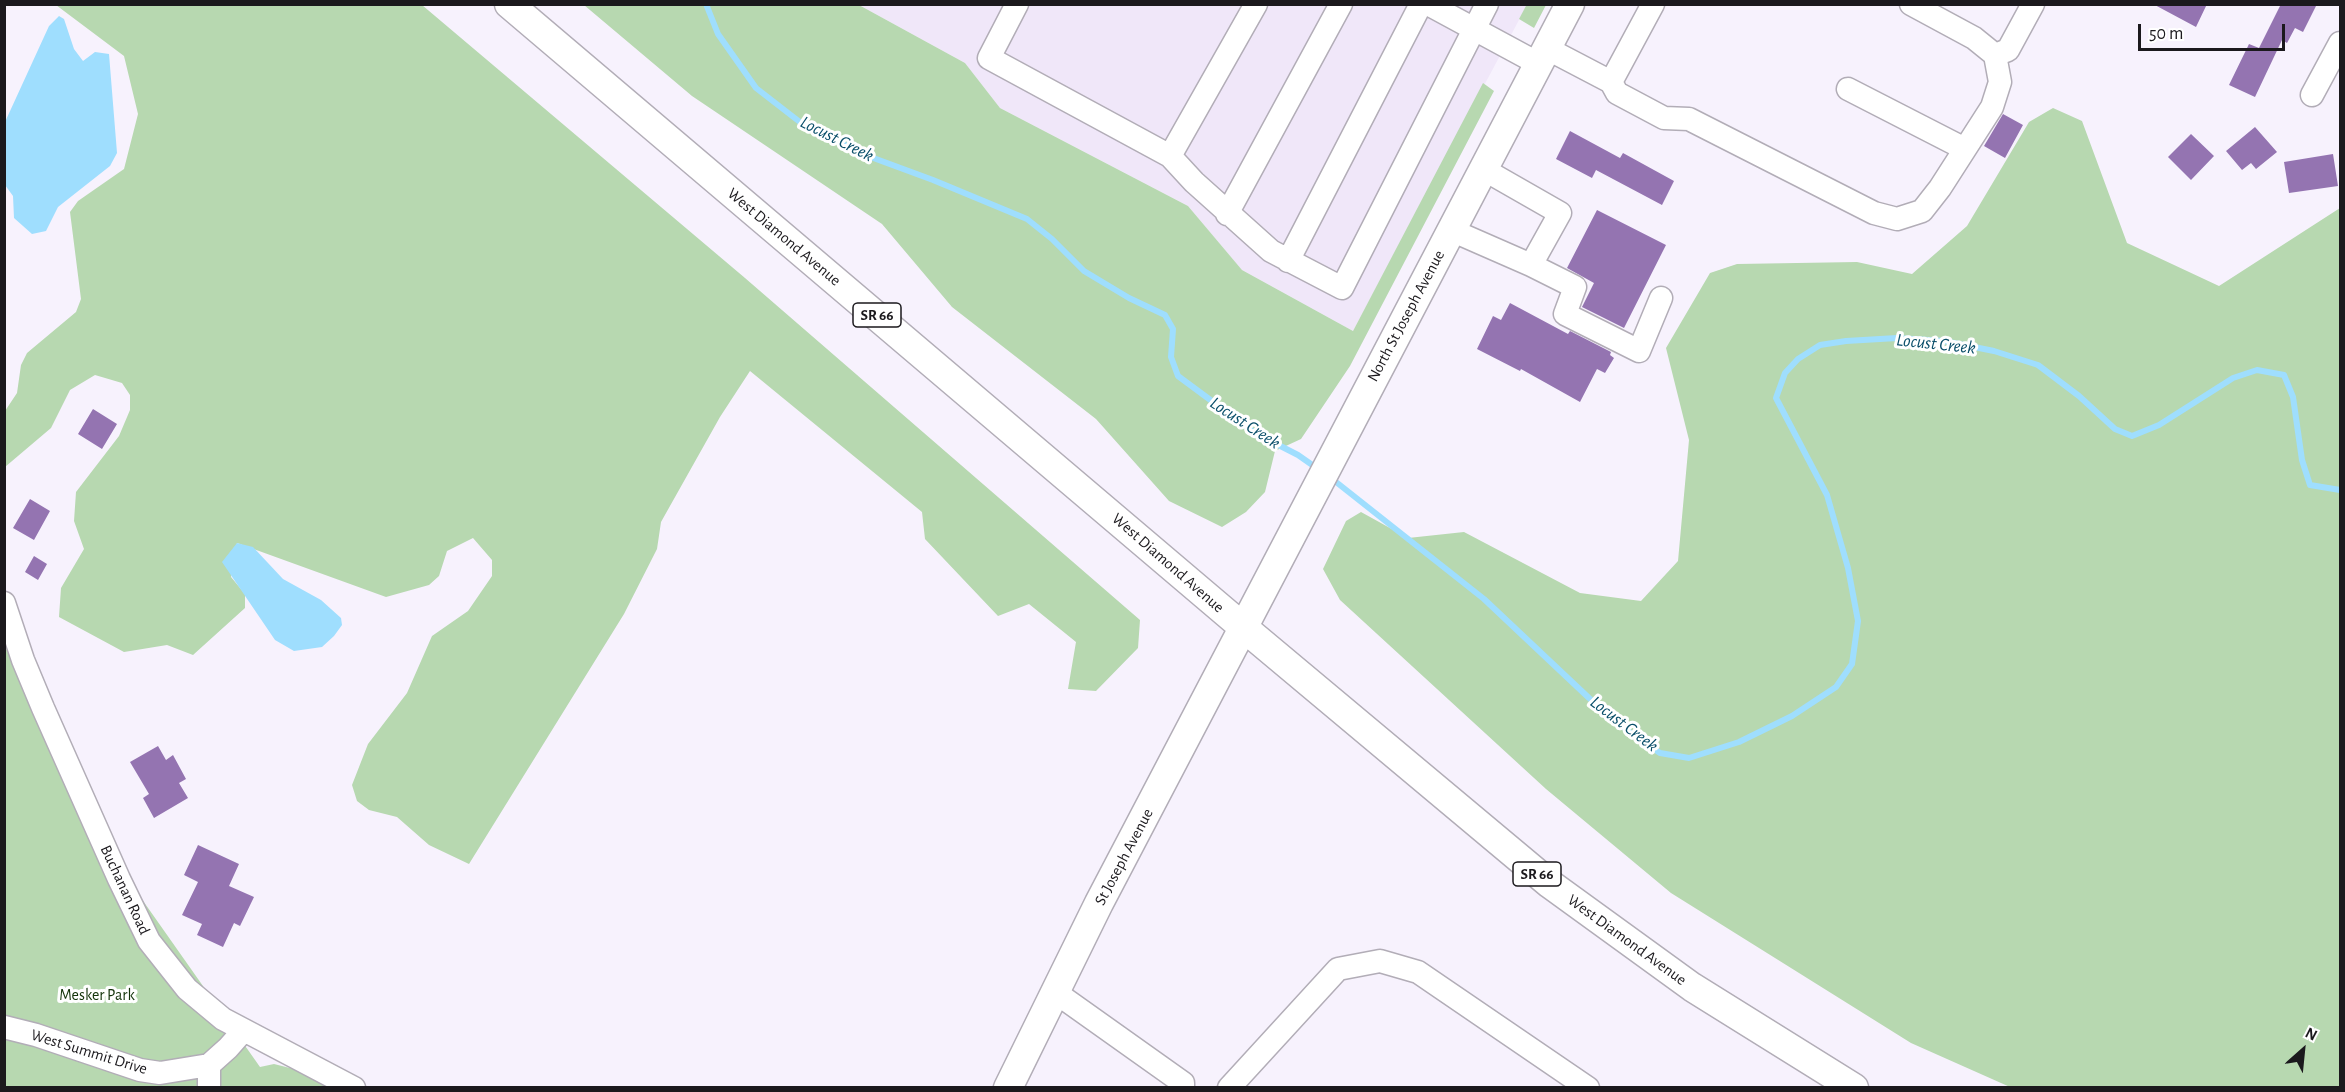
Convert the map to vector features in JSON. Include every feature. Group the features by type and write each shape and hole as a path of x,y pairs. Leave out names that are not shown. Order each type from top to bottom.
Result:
{"main road":[{"name":"West Diamond Avenue","path":"508,4 1244,628 1589,915 1692,987 1854,1088"},
{"name":"North St Joseph Avenue","path":"1244,628 1570,4"},
{"name":"St Joseph Avenue","path":"1012,1086 1099,903 1244,628"}],"street":[{"path":"1017,4 989,58 1170,156 1194,182 1271,251 1342,288 1487,4"},
{"path":"1170,156 1256,4"},
{"path":"1227,213 1341,4"},
{"path":"1288,261 1421,4"},
{"path":"1428,4 1475,30 1611,82 1617,93 1664,118 1689,119 1874,213 1897,219 1922,211 1940,188 1992,107 2000,82 1995,55 1974,38 1911,4"},
{"path":"1611,82 1653,4"},
{"path":"1995,55 2008,50 2033,4"},
{"path":"2312,94 2340,43"},
{"path":"1848,89 1965,149"},
{"path":"1483,169 1560,213 1531,265"},
{"path":"1451,230 1575,287 1565,314 1639,351 1660,298"},
{"name":"Buchanan Road","path":"4,603 23,660 43,708 119,879 149,940 188,989 223,1019 354,1088"},
{"path":"1228,1088 1338,969 1380,961 1418,972 1588,1088"},
{"path":"1055,992 1185,1086"},
{"name":"West Summit Drive","path":"4,1027 36,1035 140,1070 209,1076 243,1031"}],"shaded area":[{"path":"859,5 1527,5 1353,331 1242,270 1188,206 1000,108 965,63"}],"green space":[{"path":"1527,4 1546,5 1534,28 1519,19"},
{"path":"56,5 422,5 745,278 1140,620 1138,648 1096,691 1068,689 1076,642 1029,604 998,616 925,539 922,512 750,371 720,417 661,522 657,549 624,614 469,864 429,845 397,817 369,810 357,801 352,785 368,744 407,693 432,636 468,611 492,576 492,560 473,538 447,551 439,576 429,585 386,597 237,543 231,577 245,594 245,608 193,655 167,645 124,652 59,617 61,588 84,549 74,521 76,492 119,436 130,410 130,395 122,383 95,375 70,390 51,428 5,467 5,411 17,393 21,365 27,353 76,312 81,299 70,212 78,201 124,169 138,114 124,56"},
{"path":"584,5 859,5 965,63 1000,108 1188,206 1242,270 1353,331 1483,83 1494,91 1350,366 1301,439 1275,451 1265,492 1246,512 1222,527 1169,501 1096,419 952,307 882,224 692,96"},
{"path":"2053,108 2082,121 2127,243 2219,286 2340,208 2340,1087 2010,1087 1911,1043 1671,893 1546,789 1340,600 1323,569 1346,521 1361,512 1408,538 1464,532 1580,593 1641,601 1678,561 1689,440 1666,348 1710,273 1737,264 1857,262 1912,274 1967,226 2029,122"},
{"name":"Mesker Park","path":"4,643 24,693 60,758 84,817 260,1067 274,1064 302,1071 333,1087 5,1087"}],"water":[{"path":"59,16 64,19 74,49 83,61 95,52 109,54 117,153 110,166 58,207 46,231 32,234 14,218 13,196 5,185 5,122 49,26"},
{"path":"237,543 253,547 283,579 321,600 341,618 342,625 334,636 322,647 294,651 275,640 222,562"}],"building":[{"path":"2153,4 2207,4 2196,27"},
{"path":"2281,4 2317,4 2303,32 2295,28 2287,43 2282,40 2255,97 2229,85 2249,44 2259,48"},
{"path":"2003,114 2023,125 2005,158 1984,146"},
{"path":"2255,127 2277,152 2256,169 2251,163 2242,170 2226,151"},
{"path":"1570,131 1620,158 1623,153 1674,181 1662,205 1596,170 1592,178 1556,159"},
{"path":"2191,134 2214,156 2191,180 2168,157"},
{"path":"2333,154 2338,186 2289,193 2284,162"},
{"path":"1597,210 1666,245 1624,328 1582,307 1594,283 1567,268"},
{"path":"1510,303 1568,334 1570,331 1611,352 1610,355 1614,358 1605,373 1597,369 1580,402 1521,369 1520,371 1477,349 1493,316 1501,320"},
{"path":"93,409 117,424 102,449 78,434"},
{"path":"30,499 50,511 34,540 13,528"},
{"path":"34,556 47,564 38,580 25,572"},
{"path":"158,746 166,760 173,755 186,779 179,783 188,798 154,818 143,798 149,794 130,762"},
{"path":"198,845 239,864 229,886 254,897 240,926 234,923 223,947 197,935 202,924 182,915 198,882 184,875"}],"waterway":[{"name":"Locust Creek","path":"706,4 718,34 756,88 805,126 868,156 1027,219 1052,239 1084,271 1129,298 1165,315 1173,329 1171,357 1178,376 1255,433 1298,455 1318,469"},
{"name":"Locust Creek","path":"1331,478 1484,599 1589,698 1628,731 1660,753 1689,758 1739,742 1792,716 1836,687 1852,664 1858,621 1848,568 1827,495 1776,398 1785,373 1798,359 1820,345 1897,338 1944,341 1994,351 2038,365 2079,396 2115,429 2132,436 2159,425 2233,378 2257,370 2284,375 2293,397 2302,460 2310,485 2340,490"}]}
